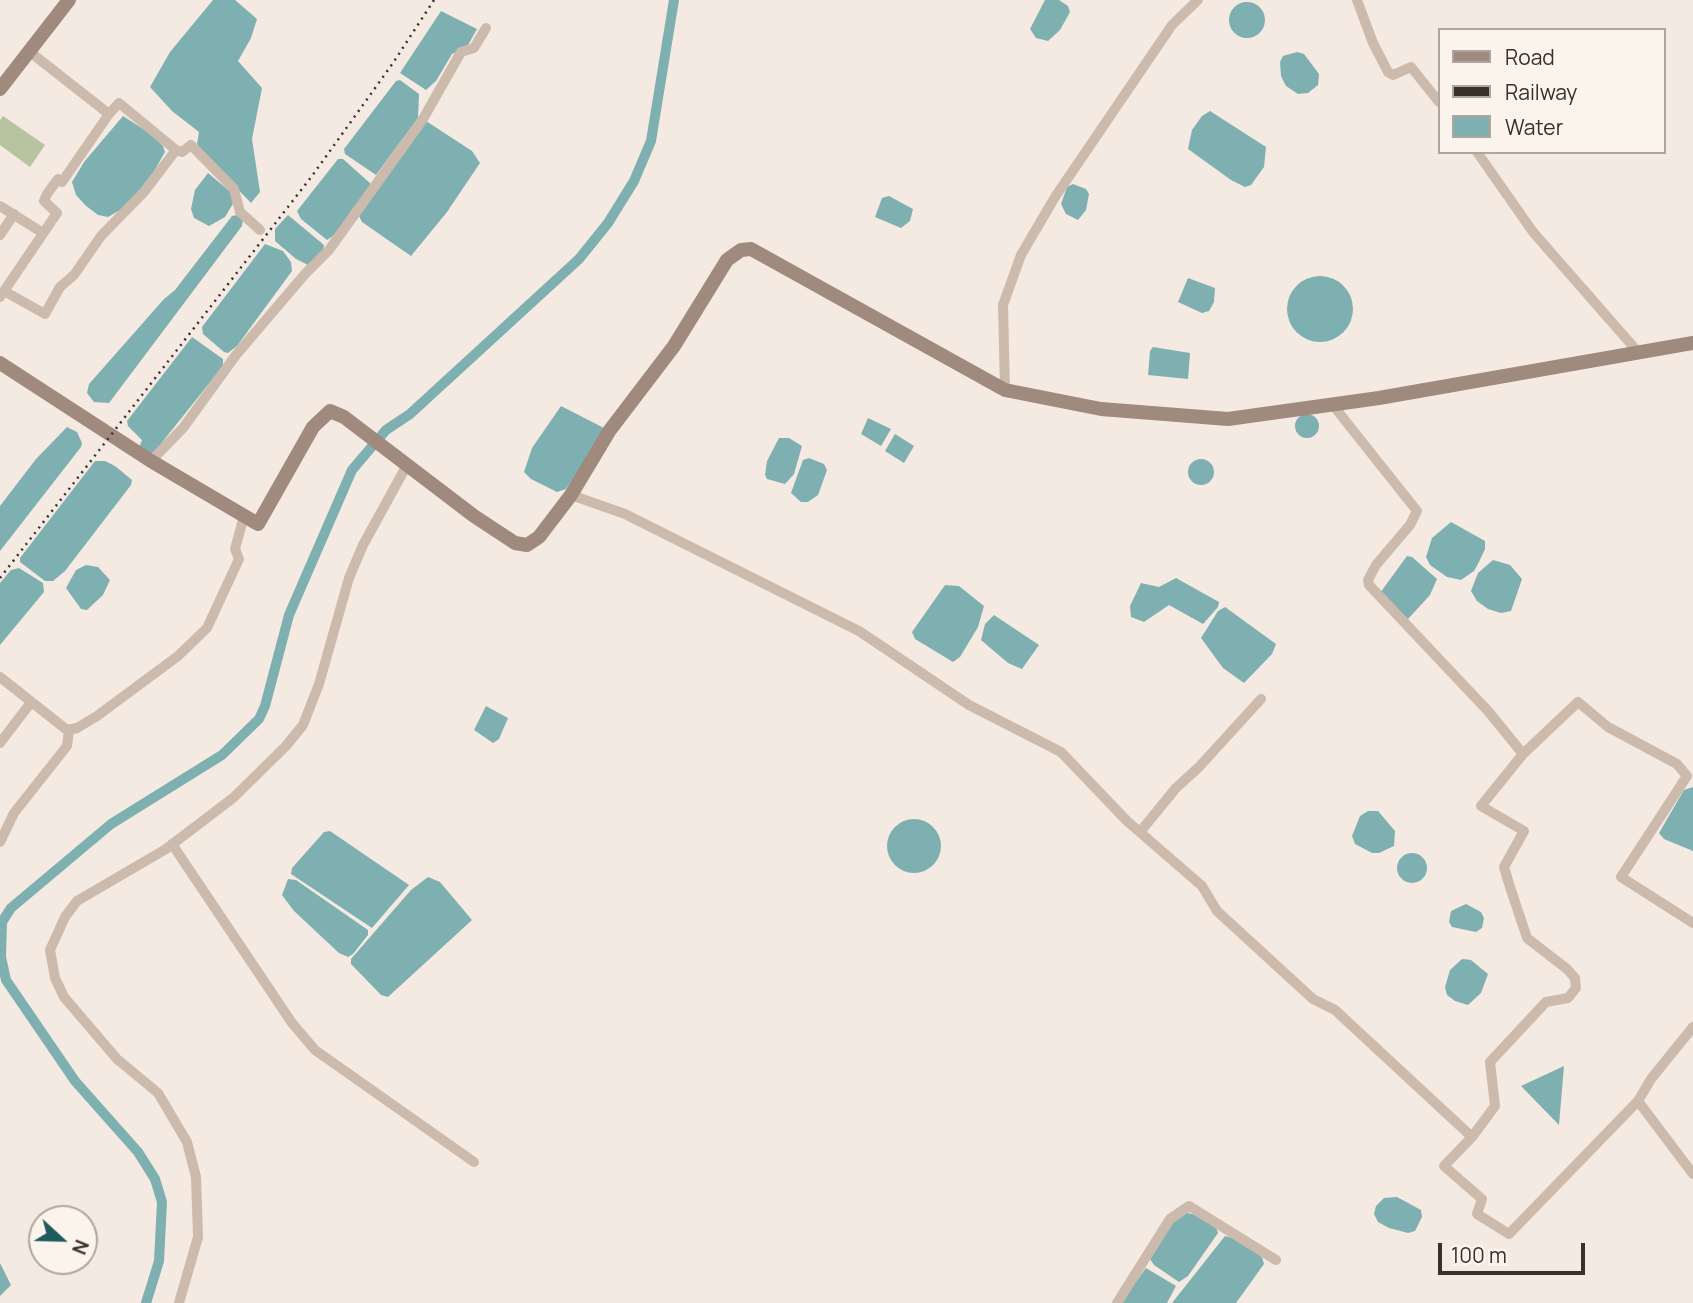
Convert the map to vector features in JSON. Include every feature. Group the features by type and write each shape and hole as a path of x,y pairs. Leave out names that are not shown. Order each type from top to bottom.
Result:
{"street":[{"path":"0,89 69,0"},
{"path":"1005,390 1003,305 1021,255 1055,197 1172,25 1198,0"},
{"path":"1357,0 1373,43 1388,72 1393,75 1411,67 1438,101"},
{"path":"151,461 190,419 236,355 279,304 329,250 423,119 461,52 474,48 486,28"},
{"path":"30,51 109,114"},
{"path":"176,150 144,192 101,236 74,275 60,287 45,314 2,294 57,213 44,201 47,194 58,179 62,182 119,103 176,150 182,152 191,145 234,189 240,212 260,230"},
{"path":"1478,154 1534,232 1638,352"},
{"path":"0,206 43,233"},
{"path":"0,235 14,214"},
{"path":"0,363 151,461 259,523 296,454 324,414 330,411 344,417 474,516 521,545 527,545 539,537 571,495 610,430 674,346 727,260 741,250 751,249 1005,390 1101,409 1228,419 1693,343"},
{"path":"1332,404 1417,511 1410,525 1369,577 1369,585 1488,711 1523,754"},
{"path":"179,1303 198,1237 197,1177 187,1142 158,1093 117,1059 64,997 55,978 50,950 65,917 78,901 172,844 233,798 286,747 303,725 319,684 329,640 358,556 404,462"},
{"path":"571,495 625,514 859,631 969,705 1061,752 1094,790 1202,886 1217,911 1313,999 1335,1010 1472,1137"},
{"path":"69,730 97,716 178,656 207,628 239,559 235,549 244,516"},
{"path":"0,677 69,730"},
{"path":"1140,832 1176,788 1261,699"},
{"path":"1693,923 1621,877 1686,776 1677,764 1608,727 1578,702 1523,754 1481,806 1524,831 1504,867 1510,887 1527,938 1567,969 1575,978 1576,988 1568,998 1546,1002 1490,1062 1495,1106 1472,1137 1444,1166 1482,1199 1478,1214 1509,1234 1638,1101 1651,1079 1693,1027"},
{"path":"0,743 29,705"},
{"path":"0,842 13,813 67,746 69,730"},
{"path":"172,844 292,1023 315,1050 474,1162"},
{"path":"1638,1101 1693,1174"},
{"path":"1117,1303 1170,1219 1189,1206 1276,1260"}],"green space":[{"path":"3,116 45,145 30,167 0,145 0,120"}],"water":[{"path":"213,0 235,0 257,19 251,38 238,61 262,88 252,139 260,192 251,203 200,150 197,144 199,132 172,111 150,87 170,52"},
{"path":"1045,0 1059,0 1068,6 1070,12 1060,30 1048,41 1036,38 1030,29"},
{"path":"1247,2 1260,7 1265,20 1260,33 1247,38 1234,33 1229,20 1234,7"},
{"path":"441,11 477,29 467,47 452,54 436,81 426,90 400,73"},
{"path":"1297,52 1304,54 1319,74 1318,85 1308,93 1298,94 1286,86 1281,76 1280,62 1283,56"},
{"path":"400,80 419,94 418,118 376,175 345,154 344,149 396,81"},
{"path":"1210,111 1266,147 1264,167 1251,185 1245,187 1231,180 1188,149 1192,130 1202,116"},
{"path":"123,116 151,134 163,146 165,152 152,175 129,205 108,217 98,215 76,195 72,182 84,162"},
{"path":"426,121 472,151 480,163 447,212 411,256 362,222 359,216"},
{"path":"338,159 343,159 371,184 336,234 327,240 301,219 297,211"},
{"path":"208,173 233,194 234,202 225,217 209,226 194,218 191,209 195,190"},
{"path":"1073,184 1086,189 1089,194 1086,210 1078,220 1066,214 1061,204 1067,187"},
{"path":"889,196 913,209 910,221 901,228 875,217 882,198"},
{"path":"237,215 243,219 242,226 109,403 94,402 87,393 89,384 175,290 232,216"},
{"path":"288,215 324,245 323,251 308,265 296,259 275,241 275,229"},
{"path":"265,244 283,251 291,262 292,271 237,346 228,353 224,352 203,334 202,327"},
{"path":"1326,276 1344,285 1351,296 1351,322 1344,333 1333,340 1314,342 1296,333 1289,322 1287,303 1296,285 1307,278"},
{"path":"1188,278 1215,288 1214,302 1209,311 1202,313 1178,302"},
{"path":"192,337 223,359 223,366 152,455 139,448 142,440 128,426 127,421"},
{"path":"1153,347 1190,353 1188,379 1148,375 1150,351"},
{"path":"561,406 604,428 566,489 557,492 531,479 524,472 532,448"},
{"path":"1307,414 1318,421 1319,426 1312,437 1307,438 1296,431 1295,426 1302,415"},
{"path":"868,418 891,429 881,446 861,434"},
{"path":"67,427 77,432 81,447 0,551 0,506 36,459"},
{"path":"895,434 914,446 904,463 885,451"},
{"path":"779,438 789,438 802,446 794,474 785,484 767,479 765,475 767,461"},
{"path":"809,458 824,464 827,470 818,495 808,502 801,502 791,493 803,460"},
{"path":"1201,459 1210,463 1214,472 1210,481 1201,485 1192,481 1188,472 1192,463"},
{"path":"95,461 105,461 115,466 132,480 131,485 65,571 53,581 45,581 20,562 20,558"},
{"path":"1451,522 1485,541 1485,549 1474,571 1461,580 1447,577 1430,565 1426,557 1432,538"},
{"path":"1407,556 1412,557 1437,579 1430,595 1408,619 1380,593"},
{"path":"1493,560 1510,565 1522,579 1511,611 1501,613 1488,609 1477,601 1471,591 1478,573"},
{"path":"86,565 98,567 110,580 103,595 87,610 81,609 66,588 76,570"},
{"path":"19,568 43,583 44,592 0,645 0,583 11,570"},
{"path":"1176,578 1219,602 1218,607 1203,624 1169,605 1144,622 1131,617 1130,606 1141,583 1159,587"},
{"path":"945,585 959,586 984,606 978,627 960,657 953,662 915,639 912,632"},
{"path":"1225,607 1276,644 1272,654 1244,683 1223,668 1201,638 1218,611"},
{"path":"994,615 1039,645 1022,669 1008,663 981,640 985,624"},
{"path":"486,706 508,718 499,739 493,743 474,730"},
{"path":"1693,787 1693,851 1664,839 1659,833 1684,790"},
{"path":"1368,811 1378,811 1395,831 1394,846 1379,853 1372,853 1355,844 1352,836 1360,816"},
{"path":"914,819 933,827 941,846 933,865 914,873 895,865 887,846 895,827"},
{"path":"330,831 409,885 372,928 291,874 292,868 324,832"},
{"path":"1412,853 1423,857 1427,868 1423,879 1412,883 1401,879 1397,868 1401,857"},
{"path":"428,877 440,882 472,920 388,997 381,995 351,964 351,959 411,890"},
{"path":"288,879 296,880 368,930 368,935 353,954 348,957 339,953 294,911 282,895"},
{"path":"1466,904 1481,912 1484,918 1482,928 1476,932 1452,927 1449,922 1451,911"},
{"path":"1462,959 1471,960 1488,974 1481,993 1468,1005 1447,995 1445,987 1450,970"},
{"path":"1564,1066 1559,1125 1521,1086"},
{"path":"1397,1197 1421,1210 1422,1217 1415,1231 1408,1233 1378,1222 1374,1214 1376,1206 1384,1198"},
{"path":"1183,1212 1196,1215 1216,1227 1218,1233 1188,1276 1179,1282 1154,1265 1150,1259 1176,1217"},
{"path":"1225,1236 1240,1240 1262,1257 1264,1264 1236,1303 1172,1303"},
{"path":"0,1263 11,1285 0,1296"},
{"path":"1146,1268 1176,1286 1167,1303 1120,1303"}],"waterway":[{"path":"146,1303 159,1261 162,1202 155,1179 138,1152 75,1081 6,980 1,957 2,922 11,908 111,824 222,755 259,719 265,706 289,615 352,470 386,430 410,414 579,259 608,223 634,181 651,141 674,0"}],"railway":[{"path":"0,578 312,176 393,63 434,0"}]}
